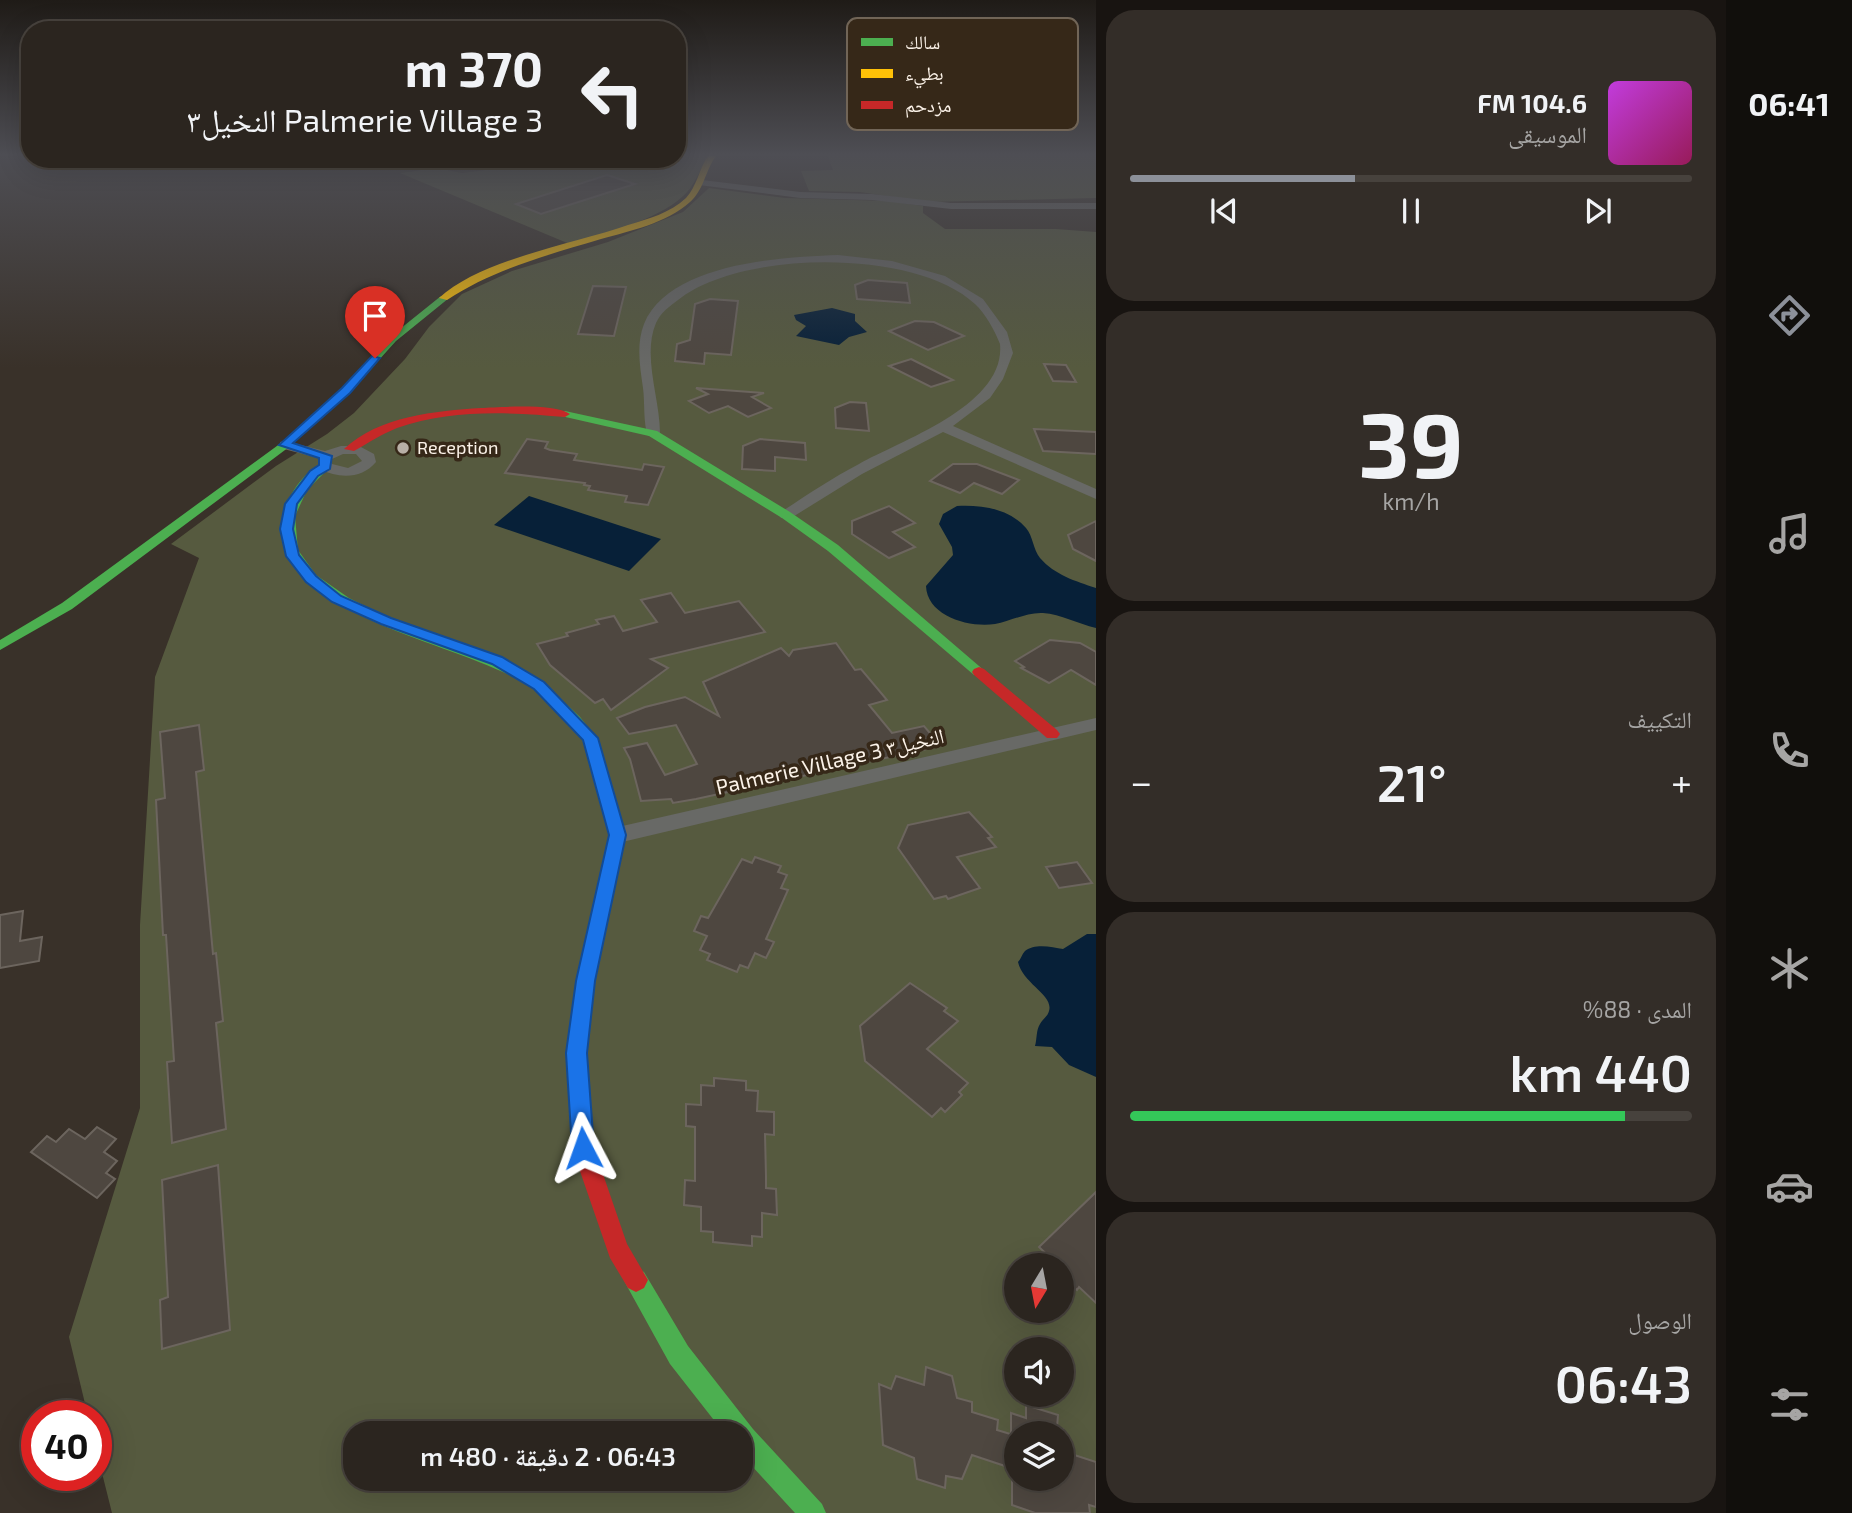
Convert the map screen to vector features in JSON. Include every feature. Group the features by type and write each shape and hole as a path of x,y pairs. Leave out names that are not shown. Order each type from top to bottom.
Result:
{"street":[{"path":"0,646 67,606 285,445 346,390 393,339 458,286 517,263 631,227"},
{"path":"653,433 654,408 645,360 649,323 675,293 703,277 734,267 787,259 824,258 883,263 931,274 978,300 990,312 1007,347 1002,368 987,393 943,427 866,466 786,515"},
{"path":"813,1513 744,1438 679,1355 618,1250 583,1148 576,1053 586,981 618,835 590,738 539,686 497,660 386,621 337,599 311,579 292,556 286,529 291,504 326,461 377,433 436,416 533,410 578,415 653,433 786,515 833,548 1052,734"},
{"path":"943,427 1096,495"},
{"path":"285,445 326,461 339,472 358,470 369,462 366,453 351,449"},
{"name":"Palmerie Village 3 النخيل٣","path":"618,835 1096,724"}],"green space":[{"path":"528,227 625,227 614,231 572,245"},
{"path":"646,227 942,227 945,229 1056,229 1096,232 1096,1513 112,1513 106,1491 112,1491 112,1400 84,1400 69,1337 140,1108 140,925 155,677 199,558 171,544 276,466 327,434 354,413 405,359 429,327 462,294 512,271 608,242"}],"water":[{"path":"832,308 855,314 855,321 867,332 849,337 839,345 796,336 806,326 796,320 794,315"},
{"path":"529,496 661,539 629,571 494,525"},
{"path":"957,506 985,507 1011,516 1026,528 1040,558 1046,564 1066,577 1096,588 1096,628 1043,613 985,625 962,622 941,612 928,596 926,586 953,555 952,547 939,524 943,514"},
{"path":"1087,934 1096,934 1096,1077 1069,1065 1052,1047 1035,1046 1039,1026 1048,1013 1049,1005 1043,994 1026,977 1018,962 1029,949 1044,946 1063,949"}],"building":[{"path":"868,280 907,283 910,303 857,299 855,285"},
{"path":"593,286 626,287 614,336 578,334"},
{"path":"710,299 738,301 731,355 705,353 704,364 675,361 677,344 690,340 695,304"},
{"path":"915,321 934,322 964,336 928,350 889,331"},
{"path":"911,359 953,380 931,387 889,366"},
{"path":"1044,364 1066,365 1076,382 1053,381"},
{"path":"696,388 764,393 752,397 771,408 748,417 728,406 709,413 689,401 708,394"},
{"path":"850,402 866,403 869,431 836,428 835,408"},
{"path":"1034,429 1096,432 1096,454 1043,451"},
{"path":"527,439 548,442 545,448 550,450 577,454 574,460 642,470 644,464 664,467 648,505 625,502 627,496 588,490 590,486 584,485 585,483 505,473"},
{"path":"760,439 805,443 806,460 775,457 775,471 742,469 743,446"},
{"path":"953,464 977,464 1019,480 1002,494 974,483 960,493 930,481"},
{"path":"889,506 915,523 893,532 915,547 889,558 852,534 852,521"},
{"path":"1096,521 1096,561 1073,549 1068,535"},
{"path":"671,593 685,613 739,601 765,632 651,659 668,668 611,710 603,699 595,703 550,665 537,644 568,636 566,633 599,624 596,620 614,616 623,631 657,622 641,600"},
{"path":"1050,640 1080,643 1096,652 1096,685 1071,670 1049,683 1021,668 1024,667 1015,661"},
{"path":"836,643 855,670 861,669 887,700 869,705 892,733 924,726 941,746 696,799 673,803 671,799 641,801 630,759 624,748 647,743 665,775 697,764 676,725 629,734 617,718 645,707 685,697 719,716 703,682 781,648 789,656 793,650"},
{"path":"199,725 204,770 196,772 213,954 216,953 223,1021 216,1023 226,1129 172,1143 167,1062 174,1061 166,935 163,935 156,800 165,798 160,732"},
{"path":"969,812 992,837 988,838 996,847 957,857 980,888 948,899 946,896 934,899 898,848 908,825"},
{"path":"755,857 781,866 778,872 787,875 781,888 788,890 766,939 774,942 766,958 755,953 748,968 740,965 737,972 707,960 710,954 700,950 707,936 694,931 701,916 708,918 742,859 752,863"},
{"path":"1077,862 1092,883 1059,888 1046,867"},
{"path":"23,911 20,941 42,937 39,961 0,968 0,915"},
{"path":"910,983 947,1008 944,1011 958,1021 927,1049 968,1083 959,1092 962,1095 945,1112 941,1108 932,1117 865,1061 860,1026"},
{"path":"714,1078 746,1081 746,1090 758,1091 757,1111 774,1112 774,1135 765,1134 766,1188 776,1189 777,1215 762,1213 762,1237 752,1236 752,1246 713,1242 713,1232 701,1231 701,1207 684,1205 685,1180 695,1181 695,1127 686,1126 686,1104 701,1105 701,1085 714,1086"},
{"path":"97,1127 116,1139 104,1152 117,1161 106,1173 115,1179 97,1198 31,1152 47,1136 56,1142 69,1129 85,1139"},
{"path":"218,1165 230,1330 162,1349 160,1300 168,1297 162,1180"},
{"path":"1096,1192 1096,1303 1079,1287 1077,1290 1074,1287 1074,1253 1045,1253 1039,1247"},
{"path":"926,1367 952,1376 957,1398 972,1402 972,1412 998,1420 997,1430 1004,1432 1004,1466 972,1455 962,1479 946,1476 945,1488 917,1479 914,1458 883,1445 879,1384 891,1389 896,1376 924,1385"},
{"path":"1026,1407 1058,1415 1058,1421 1011,1421 1011,1413 1026,1418"},
{"path":"1074,1455 1096,1462 1096,1507 1089,1505 1090,1513 1035,1513 1012,1505 1012,1491 1074,1491"}],"traffic: fast":[{"path":"0,646 67,606 285,445 346,390 393,339 444,298"},
{"path":"565,414 653,433 786,515 833,548 979,672"},
{"path":"325,466 302,488 289,516 292,550 311,578 344,601 384,620 510,669 539,686 590,740 610,807"},
{"path":"636,1280 679,1355 744,1438 813,1513"}],"traffic: slow":[{"path":"444,298 509,265 631,227"}],"traffic: jam":[{"path":"350,449 392,426 439,415 503,410 565,414"},
{"path":"979,672 1052,734"},
{"path":"610,807 618,835 586,980 577,1053 583,1148 618,1250 636,1280"}],"place":[{"name":"Reception","path":"403,448"}],"route":[{"path":"375,358 315,420 285,445 326,456 326,466 314,473 291,504 286,529 292,556 311,579 337,599 386,621 497,660 539,686 590,738 618,835 586,981 576,1053 583,1148"}]}
